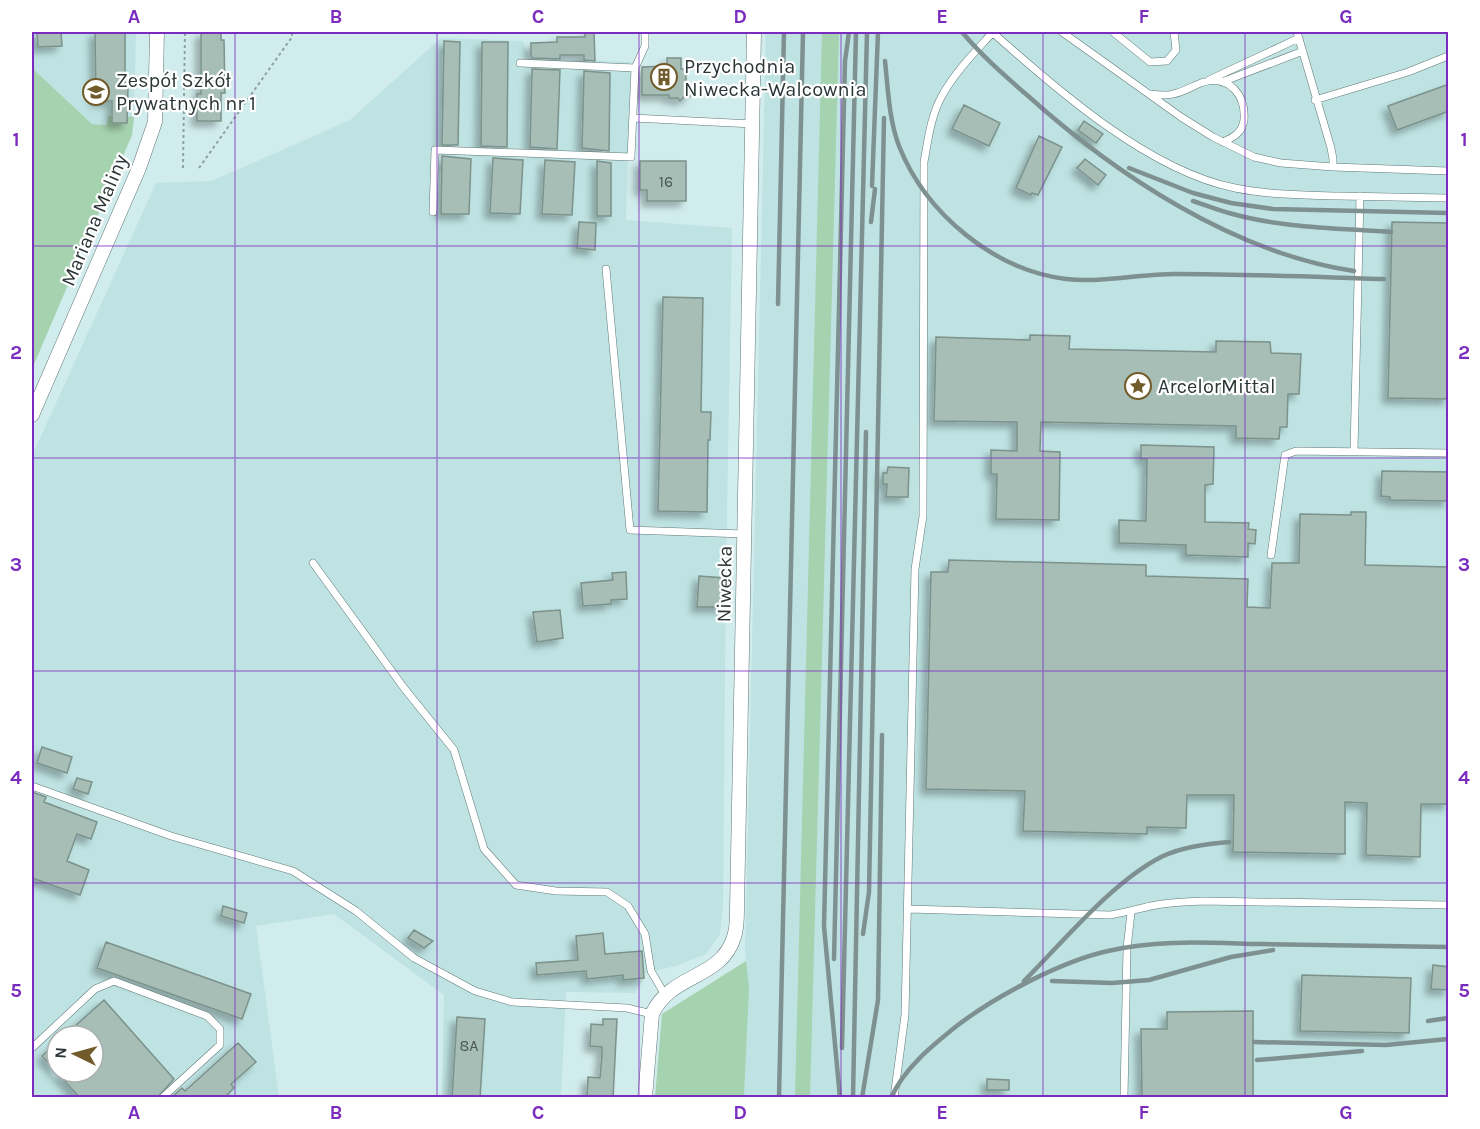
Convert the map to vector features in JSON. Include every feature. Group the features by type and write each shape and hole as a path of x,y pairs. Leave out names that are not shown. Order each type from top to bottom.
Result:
{"street":[{"name":"Mariana Maliny","path":"32,415 139,168 155,122 157,32"},
{"name":"Niwecka","path":"645,1098 652,1014 665,994 717,964 728,952 735,936 754,32"}],"lane":[{"path":"434,212 435,150 631,157 635,68 645,46 645,32"},
{"path":"894,1098 905,1015 915,569 923,516 924,162 930,131 941,96 957,72 993,32 1100,122 1131,143 1181,169 1234,188 1299,195 1449,198"},
{"path":"1062,32 1149,94 1223,142 1254,156 1281,163 1449,171"},
{"path":"1113,32 1150,62 1167,61 1176,50 1174,32"},
{"path":"1149,94 1174,94 1206,81 1298,35 1333,159 1333,167"},
{"path":"1206,81 1222,82 1304,51"},
{"path":"1315,100 1407,72 1449,56"},
{"path":"520,63 635,68"},
{"path":"1222,82 1233,88 1241,97 1245,112 1243,126 1237,136 1223,142"},
{"path":"633,118 753,124"},
{"path":"1354,451 1360,196"},
{"path":"606,269 630,530 744,534"},
{"path":"1271,555 1285,455 1296,451 1449,453"},
{"path":"313,562 404,688 454,750 484,849 516,885 556,891 607,892 628,906 645,934 651,971 665,994"},
{"path":"32,786 171,836 293,871 356,911 414,958 475,991 512,1002 627,1008 652,1014"},
{"path":"908,909 1110,915 1131,913 1150,906 1203,901 1449,905"},
{"path":"1124,1098 1126,971 1131,913"},
{"path":"32,1048 95,989 114,981 207,1016 220,1029 220,1045 162,1098"}],"path":[{"path":"183,168 185,32"},
{"path":"199,168 292,37 292,32"}],"shaded area":[{"name":"Zespół Szkół Prywatnych nr 1","path":"32,32 136,32 134,117 108,116 107,125 92,124 32,68"},
{"name":"ArcelorMittal","path":"766,32 1448,32 1448,1097 744,1098 748,988 745,952"},
{"path":"441,38 523,41 529,58 631,62 626,220 732,228 723,907 720,934 706,954 676,966 644,973 644,978 635,993 566,992 561,1097 442,1097 444,995 334,914 256,926 279,1097 32,1098 32,456 156,183 212,181 350,120"}],"green space":[{"path":"822,32 839,32 810,1097 795,1098"},
{"path":"32,68 92,124 107,125 108,116 134,117 132,135 32,369"},
{"path":"746,961 749,988 744,1097 655,1097 662,1014"}],"building":[{"path":"37,32 61,32 62,46 38,47"},
{"path":"95,32 125,32 127,123 112,123 112,101 96,101"},
{"path":"201,32 221,32 221,40 224,40 225,93 221,93 221,121 197,121 197,94 201,94"},
{"path":"585,32 594,32 595,61 584,60 584,55 560,55 560,59 531,56 531,43 557,42 557,37 585,37"},
{"path":"444,41 460,42 458,145 442,145"},
{"path":"482,42 508,42 507,147 481,146"},
{"name":"Przychodnia Niwecka-Walcownia","path":"667,58 681,58 681,69 686,69 686,85 690,85 690,97 684,97 680,101 678,98 669,98 669,95 642,95 642,67 667,66"},
{"path":"532,69 560,70 557,149 530,147"},
{"path":"584,71 610,73 609,151 582,148"},
{"path":"1449,84 1449,111 1397,130 1388,106"},
{"path":"964,105 1000,123 989,146 952,129"},
{"path":"1084,121 1103,134 1096,143 1078,130"},
{"path":"1039,136 1062,147 1038,195 1032,193 1031,195 1016,188"},
{"path":"442,156 471,159 469,214 441,214"},
{"path":"493,158 523,160 520,214 490,213"},
{"path":"1085,159 1106,175 1098,185 1077,168"},
{"path":"545,160 575,162 572,215 542,214"},
{"path":"597,161 611,163 611,216 597,216"},
{"path":"640,161 686,161 686,201 647,201 647,190 640,190"},
{"path":"579,222 596,223 595,250 577,248"},
{"path":"1392,222 1449,223 1449,399 1388,398"},
{"path":"663,297 703,298 701,412 711,412 710,440 708,440 707,512 658,511"},
{"path":"1030,335 1070,336 1069,349 1216,352 1216,341 1270,342 1271,353 1301,354 1299,394 1288,394 1287,427 1280,427 1279,439 1236,438 1236,426 1041,422 1040,451 1060,452 1059,520 996,519 997,474 991,474 991,450 1017,451 1017,422 934,421 936,337 1030,340"},
{"path":"1141,445 1214,447 1213,484 1205,485 1205,522 1249,523 1248,529 1256,530 1255,544 1248,543 1248,557 1186,555 1186,545 1119,543 1119,520 1146,521 1147,459 1141,459"},
{"path":"888,467 909,468 908,497 886,497 887,484 883,484 883,473 887,473"},
{"path":"1382,471 1449,472 1449,501 1390,500 1390,497 1381,496"},
{"path":"1351,512 1366,512 1365,565 1449,567 1449,804 1421,804 1420,857 1366,855 1367,803 1345,802 1345,854 1233,852 1234,795 1187,795 1186,828 1147,827 1147,834 1023,831 1025,791 926,789 931,572 948,572 949,560 1146,565 1146,576 1248,579 1247,607 1270,608 1272,563 1299,563 1300,514 1351,515"},
{"path":"626,572 627,599 611,600 611,604 583,606 581,583 613,580 612,573"},
{"path":"699,576 725,578 725,607 697,607"},
{"path":"560,610 563,638 537,642 533,612"},
{"path":"42,747 72,757 67,773 37,763"},
{"path":"77,778 92,782 88,794 73,789"},
{"path":"32,792 46,797 44,802 97,822 91,839 77,834 67,861 89,870 80,895 32,878"},
{"path":"223,906 247,913 244,923 221,916"},
{"path":"414,930 433,941 424,948 408,938"},
{"path":"603,933 605,954 642,951 644,978 623,980 623,975 587,979 586,971 537,975 536,963 578,960 576,936"},
{"path":"106,942 251,994 242,1019 97,968"},
{"path":"1433,965 1449,967 1449,990 1431,989"},
{"path":"1302,975 1411,978 1409,1033 1300,1031"},
{"path":"104,1000 174,1079 157,1098 80,1098 67,1084 105,1084 105,1024 77,1024"},
{"path":"1253,1011 1253,1098 1142,1098 1141,1029 1167,1029 1167,1012"},
{"path":"457,1017 485,1019 480,1098 452,1098"},
{"path":"603,1019 617,1019 613,1098 587,1098 588,1077 600,1078 602,1055 602,1047 590,1046 591,1024 603,1025"},
{"path":"238,1043 256,1062 231,1084 234,1088 224,1098 171,1098 182,1088 185,1091"},
{"path":"987,1079 1009,1080 1009,1090 987,1090"}],"railway":[{"path":"778,304 784,32"},
{"path":"779,1098 803,32"},
{"path":"840,1098 824,926 845,61 849,32"},
{"path":"834,959 856,32"},
{"path":"842,1048 867,32"},
{"path":"872,186 878,32"},
{"path":"962,32 993,65 1062,125 1099,154 1179,206 1265,247 1309,262 1354,271"},
{"path":"885,61 893,126 899,146 911,171 926,194 945,216 966,235 1013,264 1039,273 1080,280 1175,274 1384,279"},
{"path":"863,934 869,892 884,118"},
{"path":"1129,168 1193,193 1231,203 1273,209 1448,213"},
{"path":"871,222 875,189"},
{"path":"1193,201 1225,212 1269,222 1391,232"},
{"path":"853,1098 866,432"},
{"path":"862,1098 878,1000 882,735"},
{"path":"1024,981 1106,897 1142,868 1177,851 1229,842"},
{"path":"891,1098 911,1067 929,1049 973,1014 1010,991 1050,971 1108,951 1146,945 1185,943 1448,947"},
{"path":"1052,981 1112,983 1149,980 1231,957 1273,950"},
{"path":"1428,1021 1448,1018"},
{"path":"1254,1042 1386,1045 1448,1039"},
{"path":"1257,1060 1362,1051"}],"place":[{"name":"Przychodnia Niwecka-Walcownia","path":"664,77"},
{"name":"Zespół Szkół Prywatnych nr 1","path":"96,92"},
{"name":"ArcelorMittal","path":"1138,386"}]}
